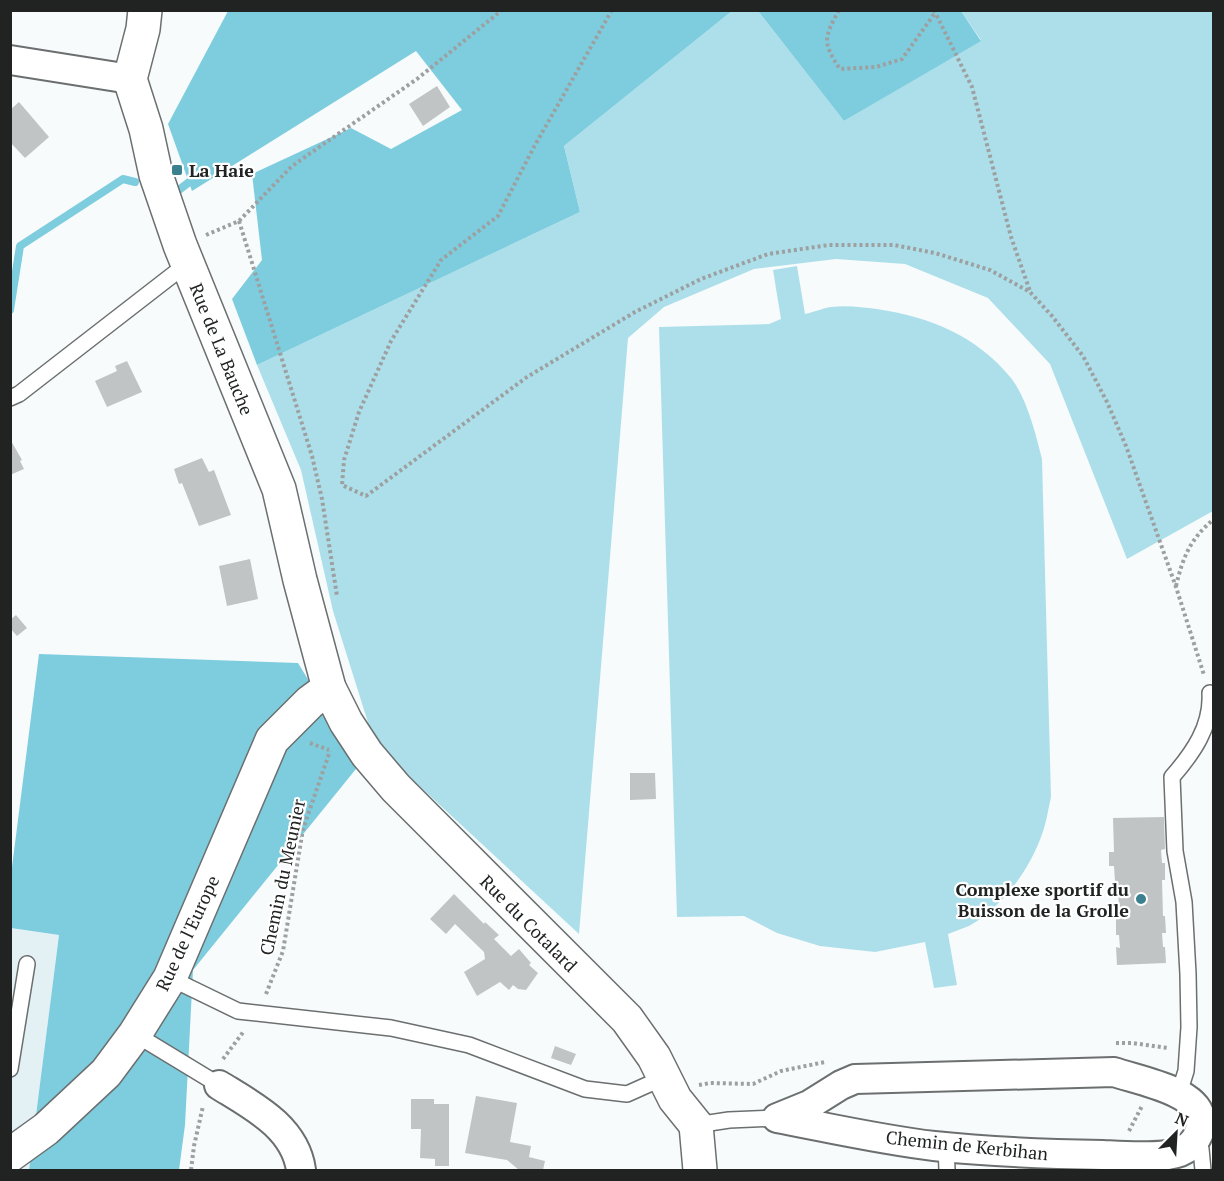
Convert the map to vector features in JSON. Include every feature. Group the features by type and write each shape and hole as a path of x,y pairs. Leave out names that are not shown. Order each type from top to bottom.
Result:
{"street":[{"path":"10,60 130,79 143,29 145,10"},
{"name":"Rue de La Bauche","path":"130,79 146,129 156,175 188,263 279,489 300,580 329,688"},
{"name":"Rue de l'Europe","path":"10,1155 46,1129 106,1073 135,1034 170,978 272,740 310,702 329,688"},
{"name":"Rue du Cotalard","path":"329,688 346,722 367,754 396,788 627,1019 654,1057 675,1099 696,1125"},
{"path":"777,1118 809,1106 855,1079 1114,1072 1179,1093 1193,1103 1204,1128"},
{"path":"214,1082 280,1126 299,1154 301,1170"},
{"path":"831,1091 830,1109 839,1130"},
{"name":"Chemin de Kerbihan","path":"777,1118 839,1130 947,1159 1048,1154 1144,1156 1177,1154 1188,1149 1204,1128"},
{"path":"696,1125 700,1170"}],"lane":[{"path":"10,398 19,394 188,263"},
{"path":"1179,1093 1186,1071 1189,1027 1184,902 1175,851 1172,777 1194,750 1202,733 1210,705 1210,693"},
{"path":"10,1069 27,964"},
{"path":"170,978 238,1011 391,1028 469,1045 585,1089 627,1094 665,1077"},
{"path":"135,1034 214,1082"},
{"name":"Chemin de Kerbihan","path":"696,1125 737,1119 777,1118"},
{"path":"1203,1170 1204,1128"}],"path":[{"path":"238,221 292,166 417,79 502,10"},
{"path":"612,10 498,216 441,260 391,342 359,412 344,460 342,485 366,496 527,377 635,312 701,279 768,254 829,245 894,245 935,253 990,270 1030,292 1083,356 1107,402 1126,446 1176,587 1210,693"},
{"path":"839,10 828,32 827,49 840,69 876,67 902,59 934,12 972,87 1011,237 1030,292"},
{"path":"1176,587 1188,548 1199,531 1214,519"},
{"name":"Chemin du Meunier","path":"191,1170 194,1146 214,1082 258,1014 283,951 303,829 330,751"}],"shaded area":[{"path":"228,11 732,11 564,146 580,212 257,365 232,299 262,260 252,174 351,128 391,149 462,110 416,51 192,191 168,124"},
{"path":"732,11 758,11 844,121 981,40 961,11 1213,11 1213,511 1127,559 1050,364 988,298 905,264 836,259 754,269 664,307 628,338 579,934 375,745 333,611 301,470 257,365 580,212 564,146"},
{"path":"758,11 961,11 981,41 844,121"},
{"path":"797,266 805,314 842,306 897,313 934,323 968,340 983,351 998,363 1017,386 1030,417 1042,459 1051,797 1036,850 1012,888 981,918 969,926 948,934 957,985 934,988 925,942 875,952 820,946 777,933 744,916 677,917 659,327 769,324 781,319 773,270"},
{"path":"39,654 298,663 360,764 193,970 185,1125 179,1170 29,1170 59,935 11,928 11,875"},
{"path":"11,928 59,935 29,1170 11,1170"}],"building":[{"path":"437,86 450,107 423,126 409,104"},
{"path":"19,102 49,137 25,158 10,142 10,110"},
{"path":"127,361 142,392 107,407 95,381 117,371 115,366"},
{"path":"10,439 22,460 20,461 24,469 10,475"},
{"path":"202,458 209,472 214,470 231,515 199,526 174,469"},
{"path":"250,559 258,599 227,606 219,566"},
{"path":"16,615 27,628 17,636 10,628 10,620"},
{"path":"630,773 655,773 656,799 630,800"},
{"path":"1164,817 1165,849 1161,850 1162,863 1165,863 1165,880 1162,880 1166,933 1162,933 1166,963 1117,965 1116,947 1120,948 1119,935 1116,935 1116,916 1119,916 1118,882 1115,882 1114,866 1109,866 1109,852 1114,852 1113,818"},
{"path":"454,894 484,924 485,922 499,935 494,939 511,956 519,949 531,963 529,965 538,973 526,990 518,989 513,985 509,990 500,982 477,996 464,972 485,959 484,952 455,924 446,934 430,919"},
{"path":"555,1046 576,1054 571,1065 551,1058"},
{"path":"476,1096 517,1103 510,1142 531,1146 529,1157 545,1161 543,1170 519,1170 507,1160 465,1153"},
{"path":"411,1099 434,1099 434,1104 449,1104 449,1166 435,1166 435,1159 420,1158 421,1129 411,1129"}],"waterway":[{"path":"175,193 241,142 451,10"},
{"path":"10,310 20,246 123,179 135,182"}],"place":[{"name":"La Haie","path":"177,170"},
{"name":"Complexe sportif du Buisson de la Grolle","path":"1141,899"}]}
